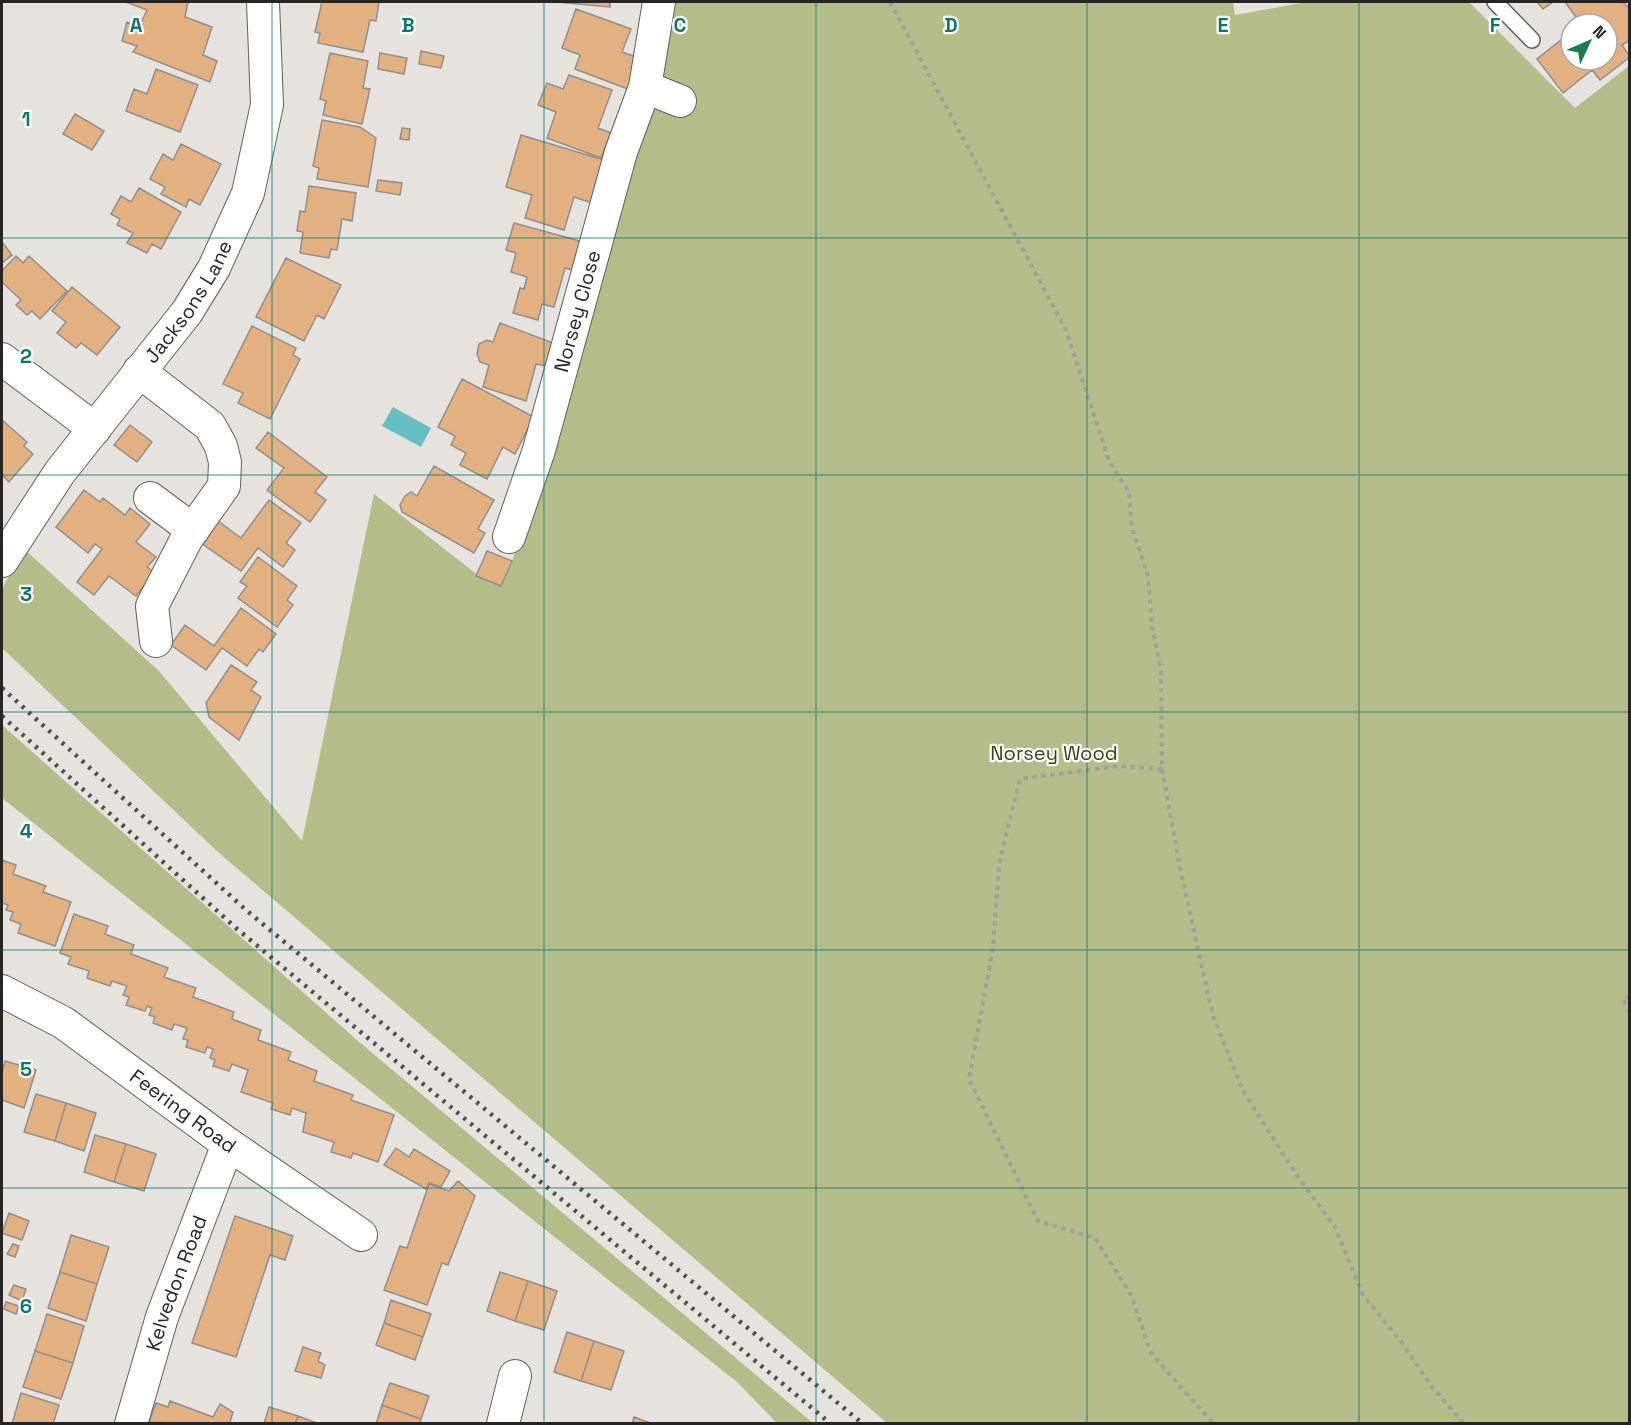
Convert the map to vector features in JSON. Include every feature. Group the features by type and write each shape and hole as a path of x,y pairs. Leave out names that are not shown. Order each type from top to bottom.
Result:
{"street":[{"name":"Jacksons Lane","path":"2,561 60,472 187,312 203,285 248,193 267,105 263,2"},
{"name":"Norsey Close","path":"509,537 539,450 621,152 645,87 659,2"},
{"path":"645,87 680,101"},
{"path":"2,359 95,429"},
{"path":"139,372 210,426 221,446 225,462 224,486 193,530 152,606 156,641"},
{"path":"150,498 193,530"},
{"name":"Feering Road","path":"2,991 64,1023 228,1144 361,1235"},
{"name":"Kelvedon Road","path":"131,1424 162,1317 228,1144"},
{"path":"503,1424 515,1376"}],"lane":[{"path":"1495,2 1532,40"}],"path":[{"path":"890,2 1066,330 1109,461 1129,492 1132,528 1148,576 1152,626 1161,670 1162,769 1180,867 1213,1016 1244,1091 1296,1174 1335,1227 1363,1295 1402,1343 1432,1387 1464,1424"},
{"path":"1162,769 1118,766 1020,779 999,864 993,948 969,1079 1038,1221 1095,1239 1131,1295 1151,1353 1214,1424"},
{"path":"1629,996 1623,999 1629,1013"}],"green space":[{"name":"Norsey Wood","path":"669,2 1233,2 1235,15 1307,2 1469,2 1575,108 1629,66 1629,1423 887,1423 219,853 2,648 2,589 23,548 159,671 302,841 374,494 479,576 512,561 560,427"},
{"path":"2,725 358,1041 813,1423 777,1423 737,1382 2,798"}],"water":[{"path":"393,407 431,428 421,447 382,426"}],"building":[{"path":"126,2 188,2 185,17 212,27 203,55 217,61 210,82 133,52 137,46 122,41 127,22 139,27 147,10"},
{"path":"322,2 379,2 376,21 370,20 363,52 318,43 320,33 315,32"},
{"path":"556,2 610,2 610,7"},
{"path":"1537,2 1553,2 1543,9"},
{"path":"1565,2 1623,2 1630,9 1630,40 1622,45 1630,57 1619,65 1619,12 1572,12"},
{"path":"576,9 631,29 622,52 645,60 633,91 575,69 580,55 562,48"},
{"path":"1559,42 1559,72 1589,72 1563,93 1537,59"},
{"path":"421,51 444,56 441,68 419,64"},
{"path":"330,53 368,61 363,88 370,89 362,124 323,115 326,101 320,99"},
{"path":"380,53 407,58 404,74 378,69"},
{"path":"156,69 198,85 180,132 126,111 134,89 147,94"},
{"path":"1594,72 1610,72 1600,80"},
{"path":"569,75 612,90 598,128 611,133 601,158 547,138 556,112 538,105 547,83 563,89"},
{"path":"75,114 104,131 92,150 63,134"},
{"path":"322,120 360,127 376,138 368,187 317,179 319,168 313,166"},
{"path":"402,128 410,129 409,140 400,139"},
{"path":"521,135 604,160 592,203 574,197 564,230 525,218 532,195 506,187"},
{"path":"181,144 221,164 200,205 189,199 186,207 161,194 165,187 150,179 163,154 173,160"},
{"path":"378,180 402,183 400,195 376,191"},
{"path":"309,186 356,193 352,221 342,219 337,250 331,249 329,258 300,253 303,232 297,231 300,211 305,212"},
{"path":"139,188 181,212 161,249 152,244 147,253 127,243 133,233 117,225 120,219 111,214 121,196 131,202"},
{"path":"514,223 580,241 572,270 565,268 554,307 542,304 538,320 513,313 520,288 524,289 527,277 511,272 516,253 506,250"},
{"path":"2,242 12,255 2,263"},
{"path":"16,256 23,263 29,256 67,291 40,319 32,311 27,315 16,305 21,300 2,282 2,271"},
{"path":"286,258 341,285 324,319 317,315 304,341 256,317"},
{"path":"72,287 120,327 97,355 81,343 76,348 57,333 66,322 52,311"},
{"path":"500,323 553,343 546,366 536,364 526,401 483,387 489,365 480,362 477,354 479,344 487,340 493,342"},
{"path":"252,326 296,348 293,355 300,359 270,419 238,403 243,393 223,384"},
{"path":"462,379 534,417 515,454 503,447 487,479 460,465 466,453 451,445 455,436 438,427"},
{"path":"2,420 27,442 24,446 33,454 9,482 2,475"},
{"path":"130,425 152,442 137,462 114,445"},
{"path":"268,432 327,477 315,492 326,500 310,522 267,490 284,468 256,448"},
{"path":"434,466 494,500 478,529 485,533 474,553 402,512 400,505 405,496 411,492 417,496"},
{"path":"84,490 100,502 103,498 125,515 130,508 150,524 136,542 156,557 147,567 154,572 136,596 109,576 94,595 77,582 102,549 95,544 88,553 56,527"},
{"path":"269,500 301,523 286,543 295,550 283,567 258,548 241,571 201,543 218,521 241,538"},
{"path":"487,551 512,561 501,586 476,576"},
{"path":"258,557 297,586 287,600 293,605 277,627 238,598 247,586 240,582"},
{"path":"241,608 276,634 263,652 259,649 247,666 222,648 206,670 171,645 185,625 214,646"},
{"path":"231,665 257,682 251,690 261,697 239,740 209,717 206,703"},
{"path":"2,860 16,865 13,874 46,886 43,892 71,902 55,946 18,933 21,924 10,920 13,912 6,910 8,905 2,903"},
{"path":"74,914 108,926 105,934 134,945 131,954 168,968 164,977 196,988 193,997 234,1012 232,1019 261,1030 258,1040 291,1052 288,1060 317,1071 314,1081 353,1095 351,1100 394,1115 378,1162 353,1153 351,1158 331,1152 334,1142 303,1132 306,1113 292,1108 290,1115 271,1109 273,1103 241,1092 248,1070 232,1064 229,1071 213,1066 215,1060 210,1058 213,1049 207,1047 205,1053 186,1047 188,1040 183,1039 187,1028 174,1024 172,1030 153,1023 155,1017 149,1015 152,1008 147,1006 145,1011 126,1005 129,997 123,995 127,986 112,981 110,986 87,978 89,971 68,964 71,957 60,953"},
{"path":"5,1061 36,1070 24,1108 2,1100 2,1073"},
{"path":"36,1094 66,1103 55,1141 24,1132"},
{"path":"66,1103 96,1113 84,1151 55,1141"},
{"path":"95,1135 126,1144 114,1182 84,1172"},
{"path":"126,1144 156,1154 144,1191 114,1182"},
{"path":"396,1148 409,1157 414,1149 450,1171 441,1187 429,1183 426,1189 384,1165"},
{"path":"458,1181 475,1196 448,1265 442,1263 427,1305 384,1290 400,1246 407,1248 429,1184 449,1191"},
{"path":"9,1213 29,1221 22,1240 2,1233"},
{"path":"235,1216 293,1236 285,1260 270,1255 236,1357 192,1343"},
{"path":"71,1235 109,1247 97,1284 60,1272"},
{"path":"13,1244 19,1246 15,1257 7,1254"},
{"path":"60,1272 97,1284 86,1321 48,1308"},
{"path":"500,1272 528,1281 515,1321 487,1311"},
{"path":"528,1281 557,1291 544,1330 515,1321"},
{"path":"14,1285 26,1289 22,1301 9,1295"},
{"path":"391,1300 431,1314 423,1337 384,1323"},
{"path":"6,1302 19,1306 16,1314 4,1309"},
{"path":"47,1314 84,1326 73,1363 35,1351"},
{"path":"384,1323 423,1337 415,1360 376,1345"},
{"path":"567,1332 594,1341 581,1381 554,1372"},
{"path":"594,1341 624,1351 611,1390 581,1381"},
{"path":"303,1347 321,1353 318,1361 325,1365 321,1378 295,1371"},
{"path":"35,1351 73,1363 61,1399 23,1387"},
{"path":"390,1383 429,1396 421,1419 382,1405"},
{"path":"21,1393 59,1405 53,1424 12,1424"},
{"path":"170,1401 213,1417 220,1404 233,1412 230,1422 234,1424 149,1422 156,1403 168,1407"},
{"path":"382,1405 421,1419 420,1424 376,1424"},
{"path":"269,1407 298,1416 295,1424 264,1424"},
{"path":"298,1416 319,1424 295,1424"},
{"path":"634,1417 653,1424 632,1424"}],"railway":[{"path":"2,688 246,910 863,1424"},
{"path":"2,716 236,928 831,1424"}]}
